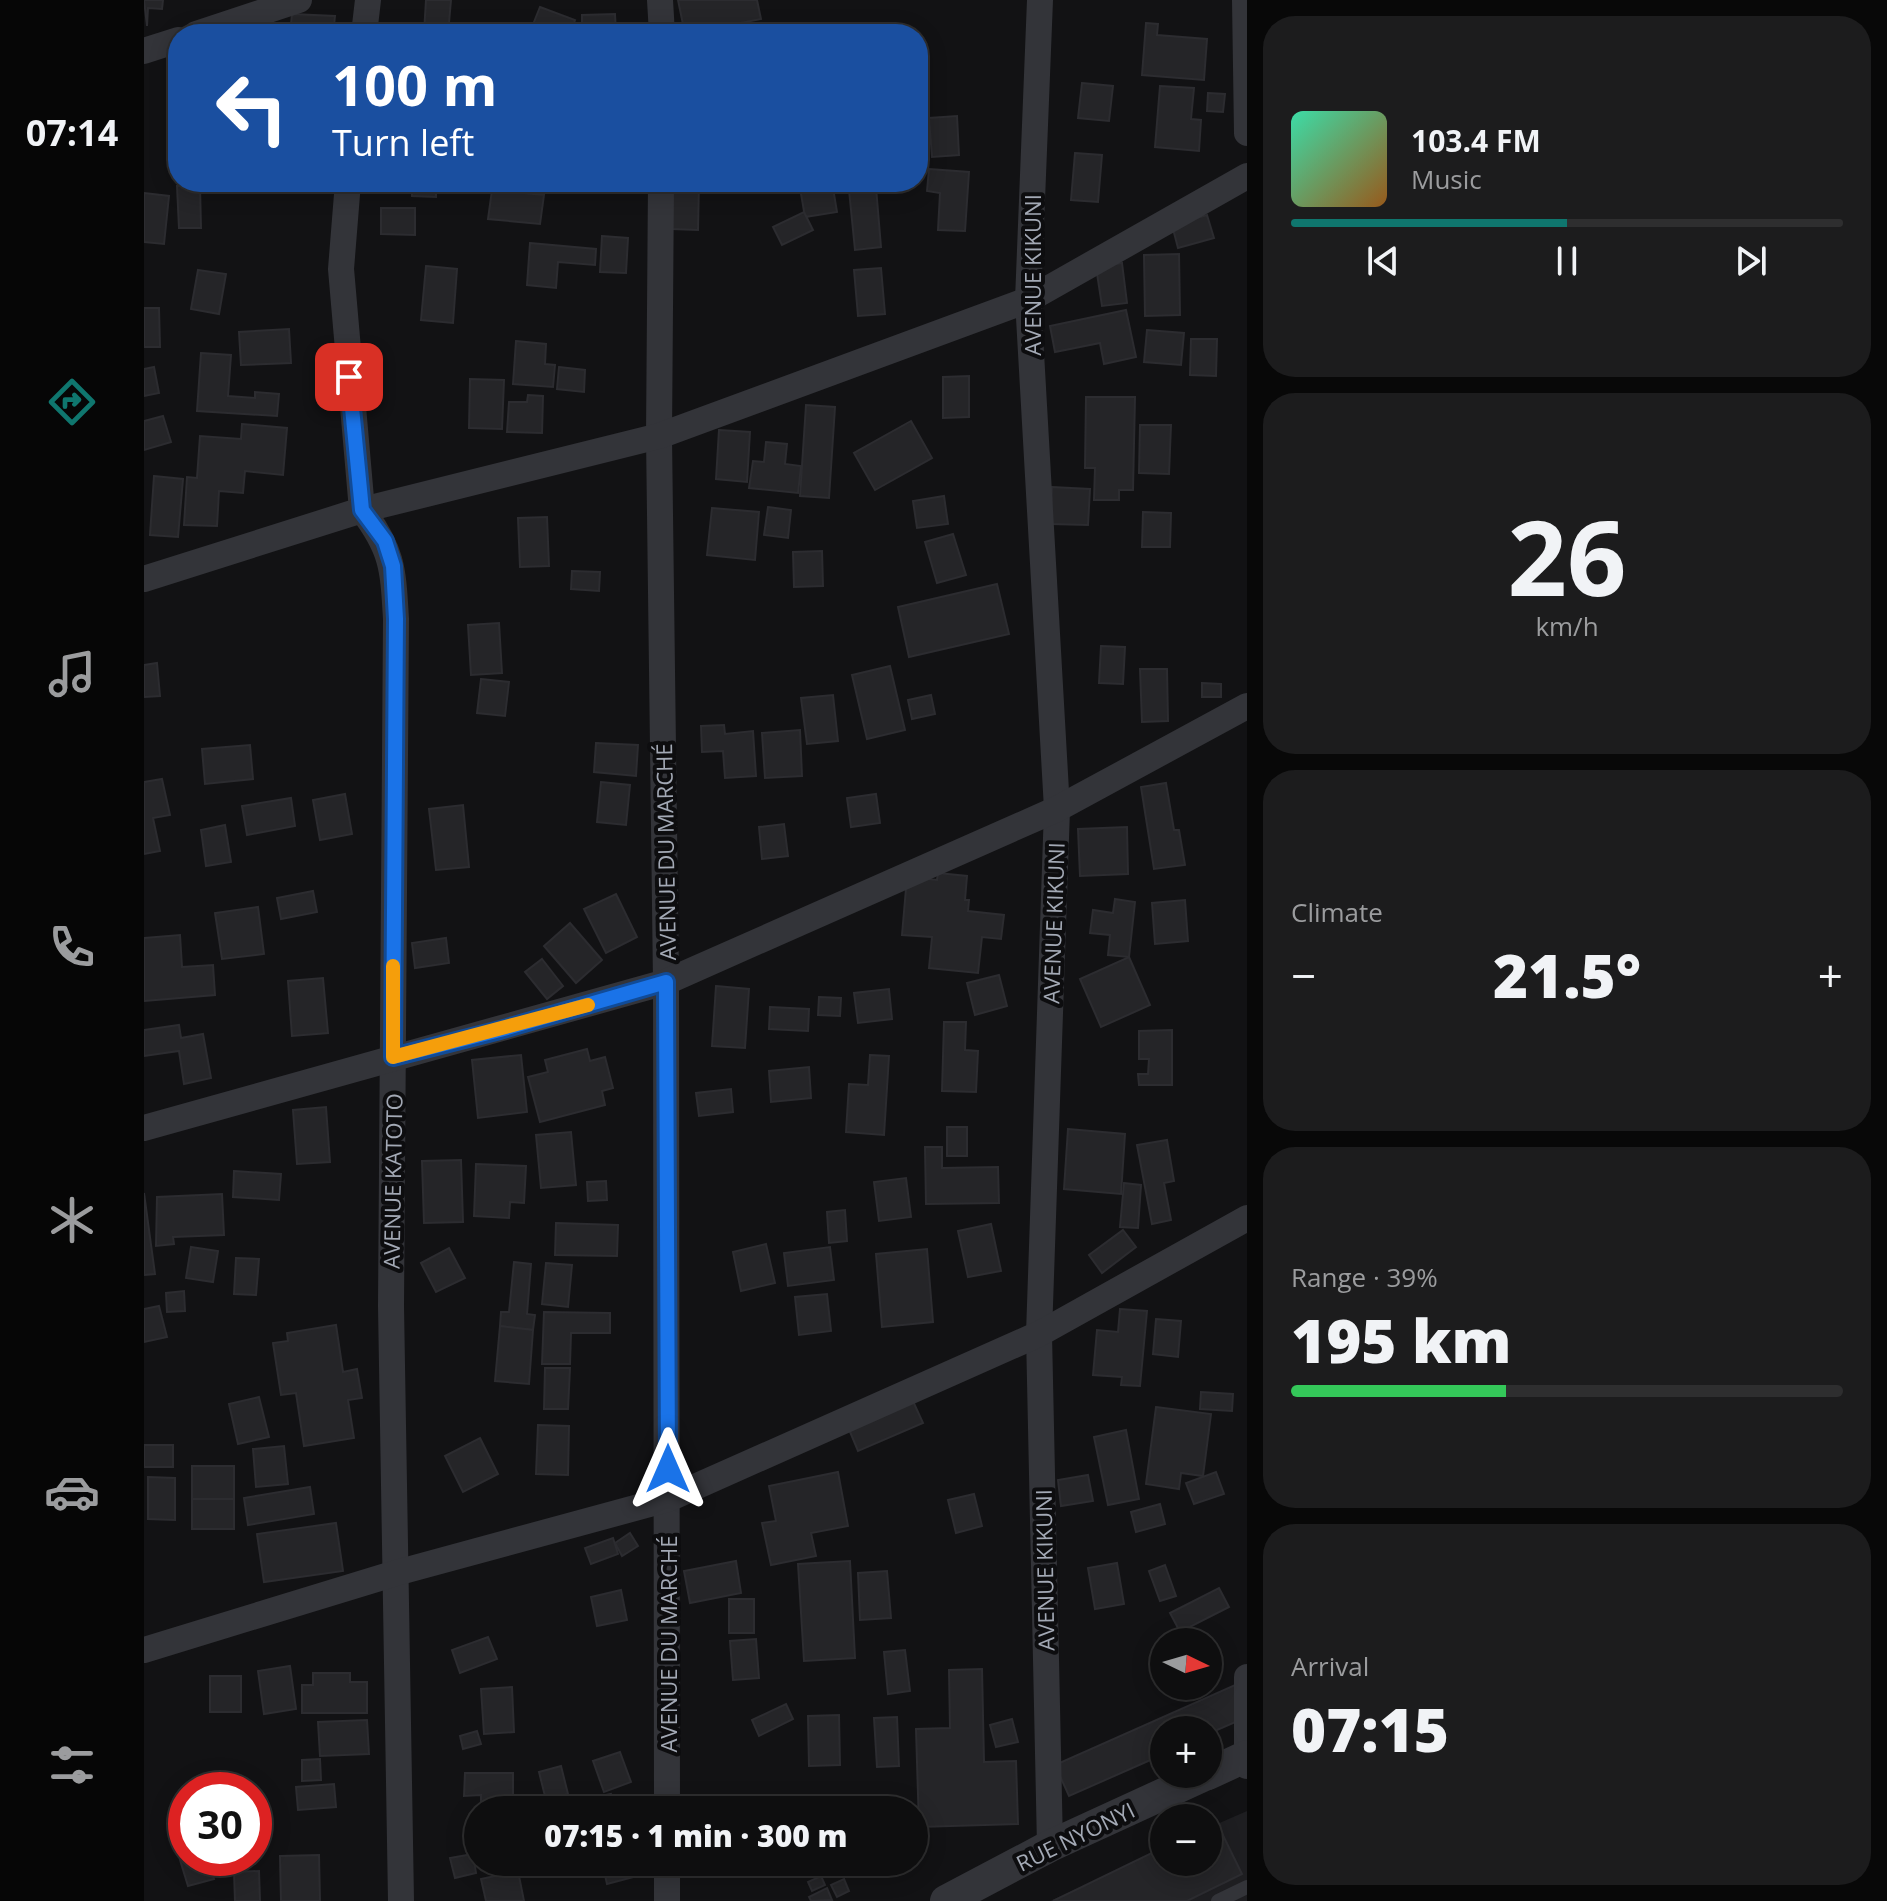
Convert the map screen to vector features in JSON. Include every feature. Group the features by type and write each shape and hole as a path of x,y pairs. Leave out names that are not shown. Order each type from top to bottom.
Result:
{"street":[{"path":"226,24 299,0"},
{"path":"365,24 368,0"},
{"path":"660,0 661,24"},
{"name":"AVENUE KIKUNI","path":"1040,0 1028,300 1057,809 1039,1334 1050,1846"},
{"path":"1245,0 1247,133"},
{"path":"144,51 168,43"},
{"path":"144,579 362,510 659,436 1028,300 1247,176"},
{"path":"347,192 341,269 362,510"},
{"name":"AVENUE DU MARCHÉ","path":"661,192 659,436 666,982 667,1796"},
{"name":"AVENUE KATOTO","path":"362,510 385,541 393,566 396,619 391,1306 401,1901"},
{"path":"144,1128 666,982 1057,809 1247,706"},
{"path":"144,1650 396,1573 668,1499 1039,1334 1247,1218"},
{"path":"1246,1760 1247,1677"},
{"name":"RUE NYONYI","path":"1222,1769 1246,1760"},
{"name":"RUE NYONYI","path":"946,1901 1050,1846 1177,1788"},
{"path":"667,1876 667,1901"}],"lane":[{"path":"1218,1901 1247,1887"}],"shaded area":[{"path":"1247,1811 1247,1901 1050,1901 1150,1855 1150,1876 1222,1876 1222,1822"}],"building":[{"path":"144,0 163,0 162,9 148,8 147,26"},
{"path":"426,0 451,0 449,24 425,24"},
{"path":"678,0 757,0 761,19 736,24 683,24"},
{"path":"540,7 575,20 574,24 533,24"},
{"path":"292,14 335,16 334,24 291,24"},
{"path":"615,14 616,24 582,24 582,15"},
{"path":"1146,23 1158,24 1157,35 1207,39 1204,80 1142,75"},
{"path":"1082,83 1113,86 1109,121 1078,118"},
{"path":"1160,86 1194,88 1191,119 1201,120 1199,151 1155,147"},
{"path":"1208,93 1225,94 1223,112 1207,111"},
{"path":"957,116 959,155 932,157 929,118"},
{"path":"1075,153 1102,155 1098,202 1071,200"},
{"path":"929,169 969,172 965,231 938,230 940,193 928,191"},
{"path":"177,192 200,192 201,228 179,228"},
{"path":"412,192 436,192 436,197 412,196"},
{"path":"492,192 544,195 540,224 488,219"},
{"path":"673,192 699,192 698,230 672,229"},
{"path":"801,192 834,192 837,212 805,217"},
{"path":"849,192 876,192 881,247 855,250"},
{"path":"144,193 169,196 164,244 144,242"},
{"path":"381,208 415,208 415,235 381,234"},
{"path":"804,212 813,230 782,245 773,227"},
{"path":"1207,215 1214,238 1178,248 1172,225"},
{"path":"602,236 628,238 626,273 600,272"},
{"path":"530,243 596,249 595,265 558,262 556,288 527,285"},
{"path":"1179,254 1180,315 1145,316 1144,255"},
{"path":"1122,263 1127,303 1102,306 1096,267"},
{"path":"426,266 457,269 453,323 421,320"},
{"path":"881,268 885,314 858,316 854,270"},
{"path":"198,270 226,274 219,314 191,309"},
{"path":"144,308 159,308 160,347 144,347"},
{"path":"1126,310 1136,357 1104,364 1100,343 1055,352 1050,326"},
{"path":"289,329 291,363 241,365 239,332"},
{"path":"1147,330 1184,333 1181,365 1144,362"},
{"path":"1191,339 1217,339 1216,376 1190,375"},
{"path":"516,341 546,344 545,364 555,365 553,387 513,384"},
{"path":"201,353 231,355 228,396 255,398 255,392 279,394 277,416 197,411"},
{"path":"154,367 159,393 144,396 144,369"},
{"path":"559,367 585,370 584,392 557,389"},
{"path":"969,376 969,417 943,418 943,377"},
{"path":"470,379 504,380 502,429 469,428"},
{"path":"528,395 543,396 542,433 507,432 509,402 527,402"},
{"path":"1086,397 1135,397 1133,490 1119,490 1119,500 1094,500 1095,468 1085,468"},
{"path":"806,405 835,407 829,498 800,496"},
{"path":"163,416 171,442 144,450 144,421"},
{"path":"911,421 932,458 875,490 854,453"},
{"path":"242,424 287,428 283,475 245,471 243,493 219,491 217,526 184,525 187,477 197,478 200,436 241,439"},
{"path":"1140,425 1171,425 1169,474 1139,473"},
{"path":"719,430 750,432 747,482 716,479"},
{"path":"766,442 787,444 785,464 801,466 798,493 749,488 753,461 764,462"},
{"path":"154,476 183,479 178,537 150,535"},
{"path":"1052,487 1090,489 1088,525 1051,524"},
{"path":"944,496 948,524 917,528 913,501"},
{"path":"768,507 791,510 788,538 764,535"},
{"path":"712,508 759,512 755,560 707,555"},
{"path":"1143,512 1171,513 1170,547 1142,547"},
{"path":"547,517 549,566 520,567 518,518"},
{"path":"953,534 966,575 937,583 925,542"},
{"path":"822,551 823,586 794,587 793,552"},
{"path":"572,571 600,572 599,591 571,589"},
{"path":"997,584 1009,634 909,657 898,607"},
{"path":"499,623 502,673 471,675 468,625"},
{"path":"1101,646 1125,647 1123,684 1099,683"},
{"path":"157,663 160,696 144,697 144,665"},
{"path":"890,666 905,730 867,739 852,675"},
{"path":"1140,669 1167,669 1168,721 1142,722"},
{"path":"481,679 509,682 505,716 477,713"},
{"path":"1202,683 1221,684 1221,697 1202,697"},
{"path":"833,695 838,741 807,744 801,698"},
{"path":"931,695 935,714 912,719 908,700"},
{"path":"724,725 725,734 753,731 756,776 725,778 723,751 702,752 701,726"},
{"path":"800,730 802,776 765,778 762,733"},
{"path":"596,743 638,745 636,776 594,772"},
{"path":"250,745 253,779 205,784 202,749"},
{"path":"162,779 170,815 153,818 160,851 144,854 144,782"},
{"path":"601,782 630,785 626,825 597,822"},
{"path":"1166,783 1174,830 1179,830 1185,865 1154,869 1141,787"},
{"path":"345,794 352,834 320,840 313,800"},
{"path":"876,794 880,823 851,827 847,798"},
{"path":"291,798 295,826 247,835 242,806"},
{"path":"463,805 469,867 436,870 429,809"},
{"path":"784,824 788,856 762,859 759,827"},
{"path":"225,825 231,862 206,866 201,830"},
{"path":"1127,827 1128,874 1080,876 1078,829"},
{"path":"938,873 967,876 965,900 969,900 968,911 1004,915 1001,939 982,937 978,973 929,968 932,937 902,935 907,877 937,880"},
{"path":"313,891 317,912 281,919 277,898"},
{"path":"616,894 637,937 606,953 584,909"},
{"path":"1115,899 1135,902 1129,957 1108,955 1110,935 1090,933 1093,910 1113,913"},
{"path":"1185,900 1188,941 1155,944 1152,903"},
{"path":"258,907 264,954 222,959 215,913"},
{"path":"570,923 602,960 576,983 544,946"},
{"path":"180,935 182,967 213,965 215,995 144,1001 144,938"},
{"path":"446,938 449,963 415,968 412,943"},
{"path":"1129,957 1150,1005 1101,1027 1080,979"},
{"path":"542,959 563,986 547,999 525,972"},
{"path":"999,975 1007,1006 975,1015 967,983"},
{"path":"323,978 328,1033 292,1036 288,981"},
{"path":"716,986 749,989 745,1048 712,1046"},
{"path":"889,989 892,1019 858,1023 854,993"},
{"path":"819,997 841,998 840,1016 818,1015"},
{"path":"770,1007 809,1009 808,1031 769,1029"},
{"path":"944,1022 966,1022 965,1050 978,1051 976,1092 942,1091"},
{"path":"179,1025 181,1038 203,1034 211,1078 184,1084 179,1051 144,1056 144,1030"},
{"path":"1172,1030 1172,1085 1139,1085 1138,1074 1148,1074 1149,1059 1139,1059 1139,1031"},
{"path":"587,1049 590,1061 605,1057 613,1088 602,1091 605,1105 540,1122 528,1077 548,1072 545,1060"},
{"path":"521,1055 527,1112 478,1118 472,1060"},
{"path":"870,1055 889,1056 884,1135 846,1132 849,1084 868,1085"},
{"path":"809,1067 811,1098 771,1102 769,1071"},
{"path":"731,1089 733,1112 699,1116 696,1093"},
{"path":"326,1107 330,1162 297,1164 293,1110"},
{"path":"947,1127 967,1127 967,1156 947,1156"},
{"path":"1068,1129 1125,1134 1121,1194 1064,1189"},
{"path":"571,1132 576,1185 541,1188 536,1135"},
{"path":"1167,1140 1174,1181 1164,1183 1171,1220 1152,1224 1137,1145"},
{"path":"925,1147 942,1147 942,1168 998,1167 999,1203 926,1204"},
{"path":"461,1160 463,1222 424,1223 422,1161"},
{"path":"476,1164 526,1166 524,1203 510,1202 509,1218 474,1216"},
{"path":"234,1171 281,1174 279,1200 233,1197"},
{"path":"906,1178 911,1217 879,1221 874,1182"},
{"path":"606,1181 607,1200 588,1201 587,1182"},
{"path":"1124,1183 1141,1185 1138,1228 1120,1227"},
{"path":"144,1193 155,1274 144,1275"},
{"path":"222,1194 224,1235 173,1237 174,1244 156,1246 157,1197"},
{"path":"845,1210 847,1241 829,1243 827,1212"},
{"path":"556,1223 618,1225 617,1256 555,1255"},
{"path":"991,1224 1001,1271 968,1277 958,1231"},
{"path":"1123,1230 1136,1247 1102,1273 1089,1255"},
{"path":"766,1244 775,1283 741,1291 733,1252"},
{"path":"191,1247 218,1251 213,1282 186,1278"},
{"path":"830,1247 834,1280 788,1286 784,1253"},
{"path":"449,1248 465,1278 436,1292 421,1263"},
{"path":"927,1249 933,1322 882,1327 876,1254"},
{"path":"236,1258 259,1259 256,1295 234,1294"},
{"path":"514,1262 531,1264 527,1314 535,1315 533,1330 500,1326 501,1312 509,1312"},
{"path":"546,1263 572,1265 568,1307 542,1304"},
{"path":"184,1291 185,1311 167,1312 166,1293"},
{"path":"827,1294 831,1331 799,1335 795,1297"},
{"path":"159,1306 167,1337 144,1342 144,1309"},
{"path":"1120,1309 1147,1311 1140,1386 1121,1385 1122,1377 1093,1375 1097,1330 1118,1332"},
{"path":"544,1312 610,1313 610,1333 571,1333 570,1364 542,1364"},
{"path":"1156,1319 1181,1321 1178,1357 1153,1354"},
{"path":"336,1325 343,1372 357,1369 362,1398 348,1400 354,1438 304,1446 296,1393 281,1395 273,1343 288,1341 287,1333"},
{"path":"500,1326 533,1330 529,1384 495,1381"},
{"path":"545,1368 570,1368 568,1409 544,1409"},
{"path":"1201,1392 1233,1394 1232,1411 1200,1409"},
{"path":"259,1397 269,1437 238,1444 229,1404"},
{"path":"912,1399 923,1423 858,1451 848,1427"},
{"path":"1156,1407 1211,1414 1203,1476 1181,1473 1179,1489 1146,1484"},
{"path":"538,1425 569,1426 568,1475 536,1474"},
{"path":"1126,1430 1139,1499 1108,1505 1094,1437"},
{"path":"480,1438 498,1474 463,1492 445,1456"},
{"path":"144,1445 173,1445 173,1467 144,1467"},
{"path":"284,1446 288,1484 256,1487 253,1449"},
{"path":"192,1466 234,1466 234,1499 192,1499"},
{"path":"838,1472 848,1526 811,1533 816,1556 771,1565 762,1523 776,1521 769,1486"},
{"path":"1216,1472 1224,1494 1194,1504 1186,1483"},
{"path":"1088,1475 1093,1501 1061,1506 1058,1480"},
{"path":"148,1477 175,1478 175,1520 148,1519"},
{"path":"310,1487 314,1514 248,1525 244,1498"},
{"path":"974,1494 982,1526 956,1533 948,1500"},
{"path":"192,1499 234,1499 234,1529 192,1529"},
{"path":"1160,1504 1165,1524 1136,1532 1131,1512"},
{"path":"336,1523 343,1571 264,1582 257,1534"},
{"path":"630,1533 638,1546 622,1556 615,1543"},
{"path":"613,1538 618,1554 591,1564 585,1548"},
{"path":"736,1561 741,1593 690,1603 684,1571"},
{"path":"850,1561 855,1658 804,1661 798,1564"},
{"path":"1117,1563 1124,1604 1095,1609 1088,1568"},
{"path":"1165,1565 1176,1596 1160,1601 1149,1571"},
{"path":"887,1571 891,1618 860,1620 858,1573"},
{"path":"1219,1588 1229,1607 1188,1628 1178,1628 1170,1613"},
{"path":"621,1590 627,1620 597,1626 591,1597"},
{"path":"729,1599 754,1599 754,1633 729,1633"},
{"path":"488,1637 497,1659 460,1673 452,1650"},
{"path":"756,1639 759,1678 733,1680 730,1641"},
{"path":"905,1650 910,1691 888,1694 884,1652"},
{"path":"290,1666 296,1709 264,1714 258,1671"},
{"path":"982,1669 984,1762 1016,1761 1018,1824 928,1827 928,1796 918,1796 916,1729 950,1728 949,1670"},
{"path":"313,1673 350,1673 350,1682 367,1682 367,1713 302,1713 302,1685 313,1685"},
{"path":"210,1676 241,1676 241,1712 210,1712"},
{"path":"1235,1685 1247,1717 1222,1728 1222,1716 1165,1716 1201,1700 1222,1700 1222,1691"},
{"path":"512,1687 514,1732 484,1734 481,1689"},
{"path":"786,1704 793,1719 759,1736 752,1720"},
{"path":"839,1715 840,1765 809,1766 808,1716"},
{"path":"897,1717 899,1766 877,1767 874,1718"},
{"path":"1012,1719 1018,1742 996,1747 990,1725"},
{"path":"367,1720 369,1754 320,1756 318,1722"},
{"path":"1150,1723 1150,1760 1069,1796 1055,1765"},
{"path":"477,1731 481,1744 463,1749 460,1736"},
{"path":"620,1752 631,1782 604,1792 593,1761"},
{"path":"320,1759 321,1780 302,1781 302,1760"},
{"path":"561,1766 568,1794 545,1796 539,1772"},
{"path":"465,1773 513,1773 513,1796 464,1796"},
{"path":"334,1784 336,1807 298,1810 296,1787"},
{"path":"1222,1833 1242,1874 1187,1901 1053,1901 1150,1854 1150,1876 1222,1876"},
{"path":"319,1855 320,1901 281,1901 280,1856"},
{"path":"464,1856 464,1876 455,1878 450,1858"},
{"path":"185,1876 213,1876 214,1879 188,1886"},
{"path":"234,1876 259,1876 260,1901 235,1901"},
{"path":"519,1876 524,1901 486,1901 481,1879"},
{"path":"605,1876 637,1876 607,1884"},
{"path":"821,1876 825,1885 812,1891 808,1882"},
{"path":"844,1879 849,1891 837,1897 831,1885"},
{"path":"827,1888 832,1900 811,1901 809,1897"}],"slow traffic":[{"path":"393,966 393,1057 588,1005"}],"route":[{"path":"349,377 362,510 385,541 393,566 396,619 393,1057 666,982 668,1469"}]}
